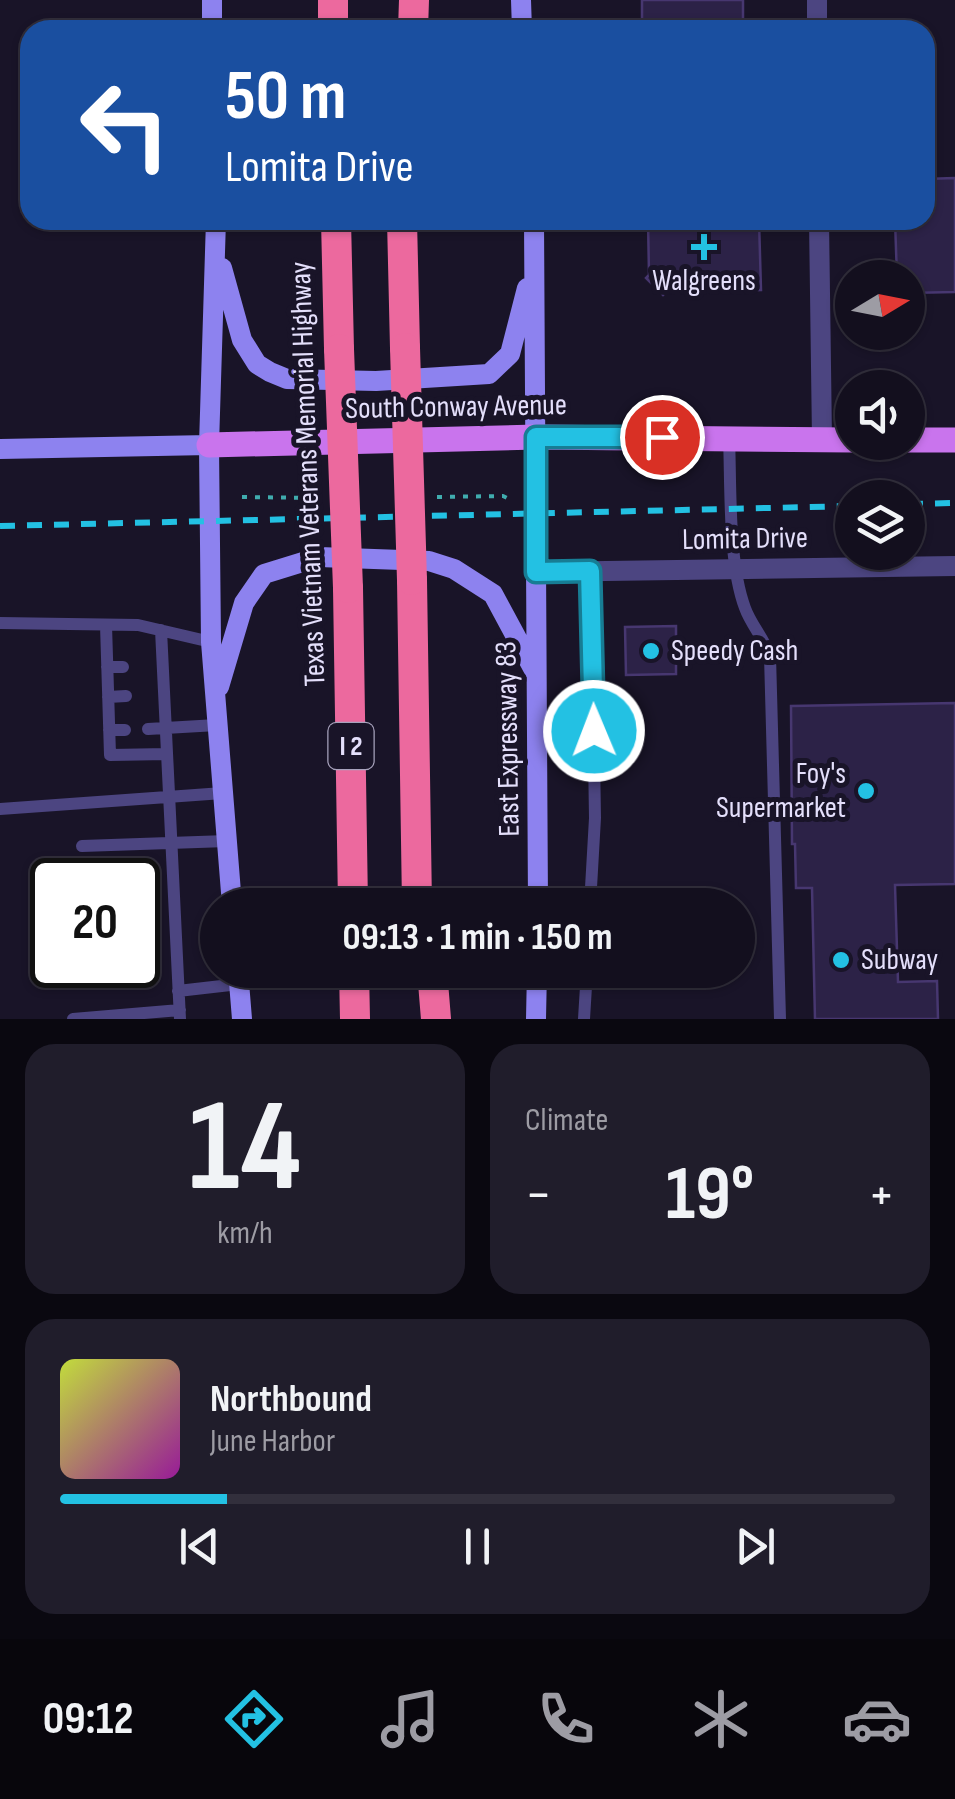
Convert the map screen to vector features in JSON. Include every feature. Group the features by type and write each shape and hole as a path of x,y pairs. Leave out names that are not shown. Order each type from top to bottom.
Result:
{"highway":[{"name":"Texas Vietnam Veterans Memorial Highway","path":"336,230 353,888"},
{"name":"I 2","path":"403,230 417,888"},
{"path":"413,734 426,888"},
{"path":"354,988 355,1019"},
{"path":"419,988 420,1019"},
{"path":"433,988 436,1019"}],"main road":[{"path":"216,230 209,444 211,642 231,888"},
{"path":"216,247 242,340 257,364 287,378 376,382 473,378 500,366 516,337 536,250 535,230"},
{"name":"East Expressway 83","path":"536,250 538,888"},
{"name":"South Conway Avenue","path":"0,449 536,437 835,439"},
{"path":"925,440 955,440"},
{"path":"215,700 244,604 264,574 318,557 428,562 454,570 493,594 536,674"},
{"path":"239,988 242,1019"},
{"path":"536,1019 537,988"}],"street":[{"path":"819,230 822,439"},
{"name":"Lomita Drive","path":"536,572 955,566"}],"lane":[{"path":"729,438 737,569 744,606 770,656 780,1019"},
{"path":"590,571 595,818 591,888"},
{"path":"0,623 138,625 211,642"},
{"path":"106,624 110,755 167,754"},
{"path":"73,1019 180,1014 162,630"},
{"path":"107,667 123,667"},
{"path":"147,668 163,668"},
{"path":"108,696 126,696"},
{"path":"148,696 164,696"},
{"path":"148,729 217,725"},
{"path":"109,730 125,730"},
{"path":"0,809 223,793"},
{"path":"82,846 227,841"},
{"path":"178,991 200,986"},
{"path":"584,1019 586,988"}],"path":[{"path":"424,497 503,496 511,500"},
{"path":"242,497 325,498"}],"building":[{"path":"642,0 743,0 743,20 642,20"},
{"path":"955,178 955,292 925,293 925,260 896,260 895,230 935,230 935,179"},
{"name":"Walgreens","path":"648,230 759,230 761,290 663,295 646,278"},
{"name":"Speedy Cash","path":"676,626 676,674 626,675 625,627"},
{"path":"955,703 955,884 895,885 898,982 937,981 938,1019 815,1019 812,888 796,888 792,844 791,706"}],"railway":[{"path":"925,504 955,503"},
{"path":"0,526 835,506"}],"place":[{"name":"Walgreens","path":"704,247"},
{"name":"Speedy Cash","path":"651,651"},
{"name":"Foy's Supermarket","path":"866,791"},
{"name":"Subway","path":"841,960"}],"route":[{"path":"594,731 590,571 536,572 536,437 662,437"}]}
